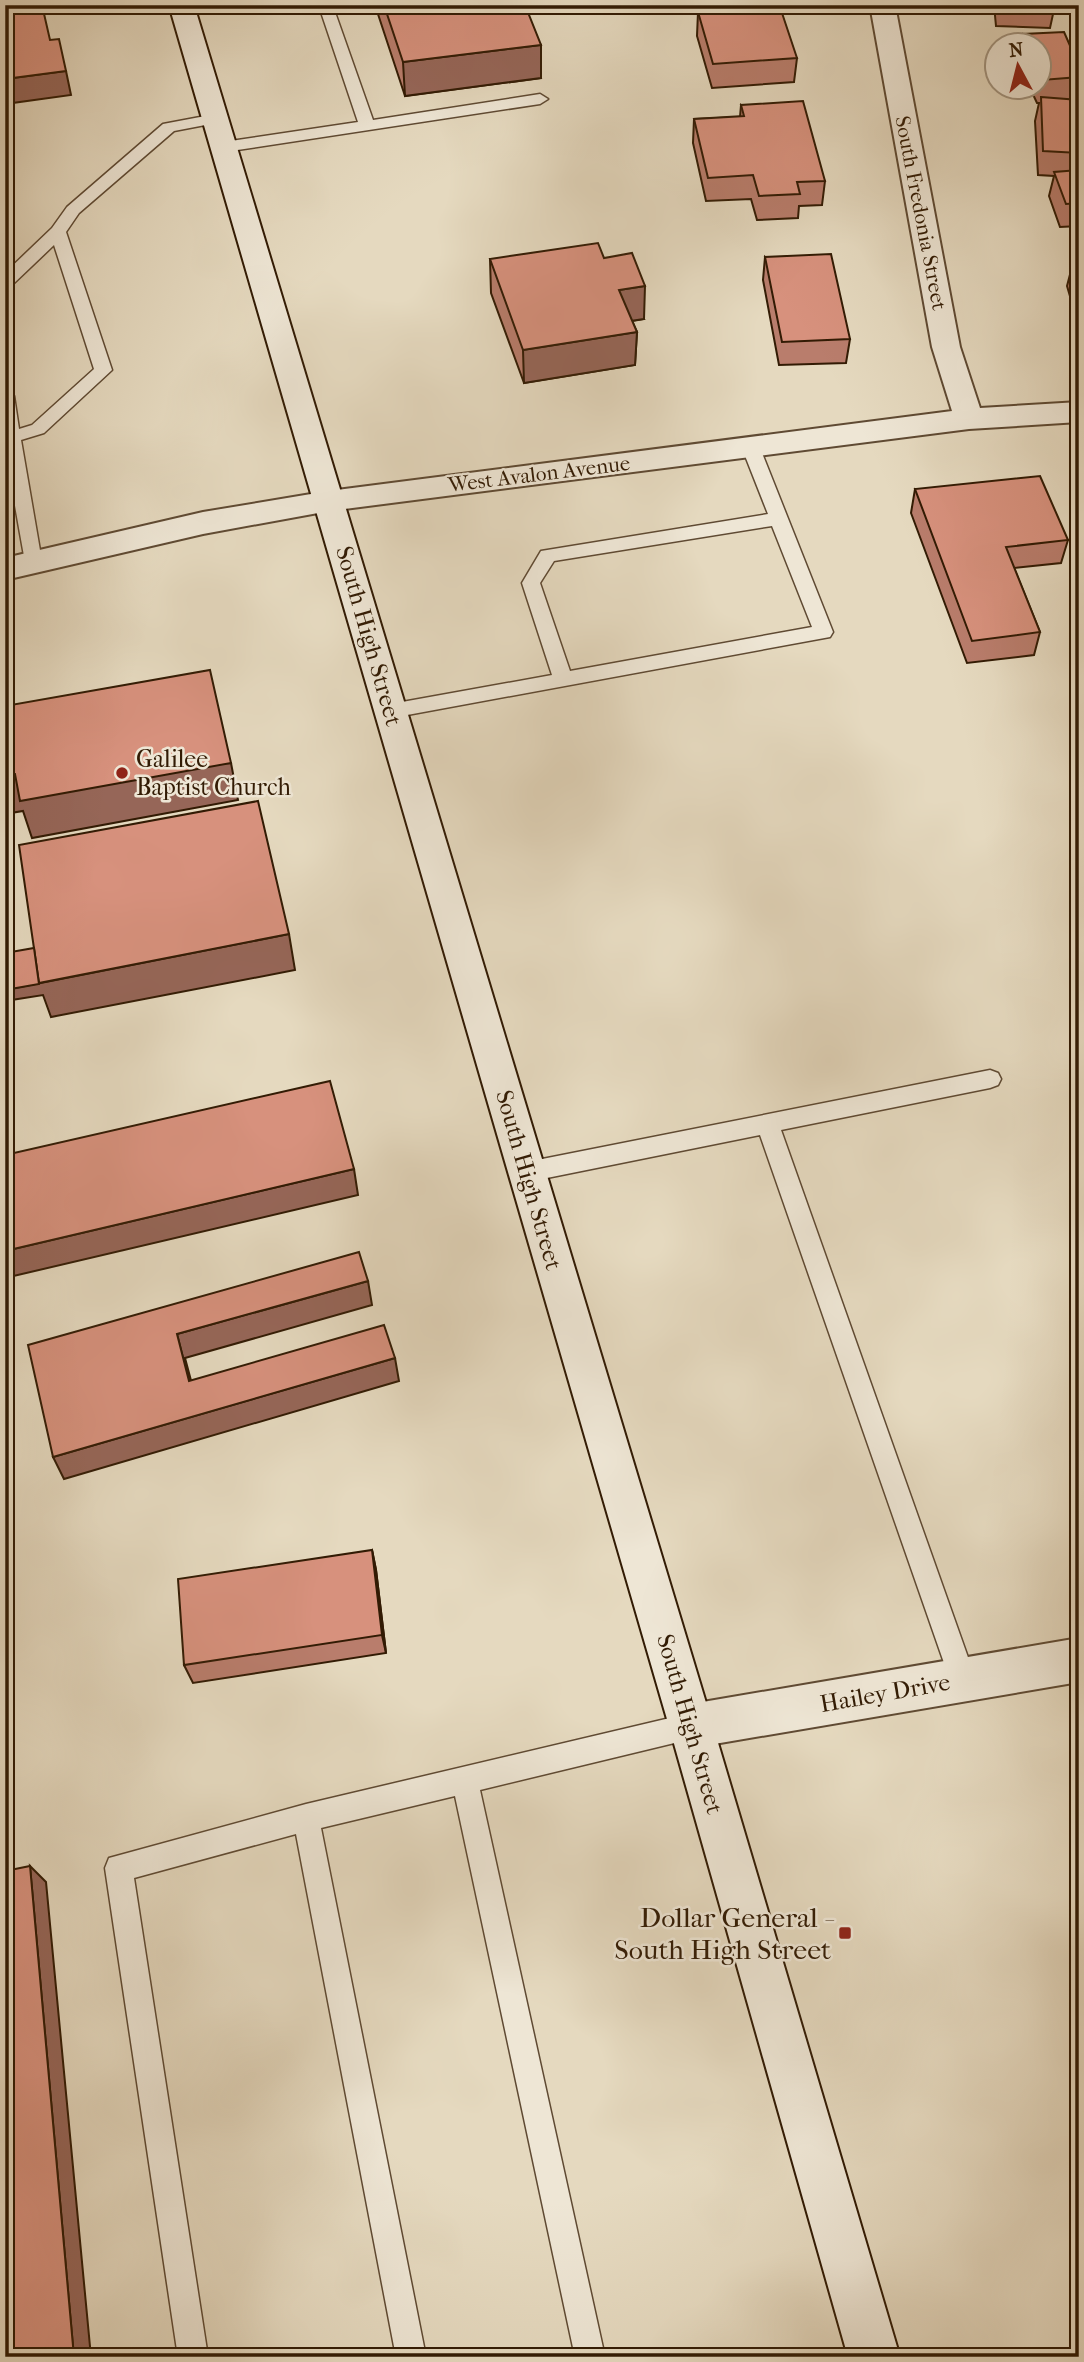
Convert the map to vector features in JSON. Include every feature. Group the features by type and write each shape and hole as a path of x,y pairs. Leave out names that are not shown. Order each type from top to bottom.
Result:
{"main road":[{"name":"South High Street","path":"181,5 691,1726 874,2357"},
{"name":"South Fredonia Street","path":"882,5 946,347 968,419"},
{"name":"West Avalon Avenue","path":"19,566 203,523 329,501 968,419 1079,412"},
{"name":"Hailey Drive","path":"691,1726 1079,1660"}],"lane":[{"path":"329,15 367,125"},
{"path":"224,147 540,99"},
{"path":"5,282 58,232 73,210 169,127 216,119"},
{"path":"12,438 38,429 103,370 58,232"},
{"path":"5,396 12,438 19,566"},
{"path":"391,711 823,632 751,447"},
{"path":"564,679 531,583 548,556 779,519"},
{"path":"527,1172 990,1079"},
{"path":"767,1123 963,1680"},
{"path":"193,2357 119,1868 306,1818 691,1726"},
{"path":"465,1780 590,2357"},
{"path":"306,1818 411,2357"}],"building":[{"path":"5,5 42,5 50,40 59,39 66,71 5,79"},
{"path":"384,5 525,5 541,45 403,62"},
{"path":"780,7 797,58 713,64 698,12"},
{"path":"1064,32 1079,66 1079,77 1052,79 1052,33"},
{"path":"1052,98 1079,100 1079,153 1043,151 1041,102 1052,102"},
{"path":"803,101 825,181 797,182 800,194 759,196 753,175 708,178 694,119 744,116 741,105"},
{"path":"1079,170 1079,203 1066,204 1054,172"},
{"path":"598,243 604,258 632,253 645,286 619,290 637,332 523,350 490,259"},
{"path":"831,254 850,339 782,342 765,257"},
{"path":"1079,262 1079,282 1073,263"},
{"path":"1040,476 1068,540 1006,547 1040,632 972,641 915,489"},
{"path":"210,670 231,763 20,801 15,774 5,775 5,706"},
{"path":"5,679 10,706 5,706"},
{"path":"258,801 289,934 39,983 19,845"},
{"path":"34,948 39,984 5,990 5,953"},
{"path":"330,1081 354,1169 5,1251 5,1155"},
{"path":"359,1252 368,1281 177,1334 189,1381 384,1325 395,1358 53,1457 28,1345"},
{"path":"372,1550 382,1635 184,1665 178,1579"},
{"path":"30,1866 74,2357 5,2357 5,1871"}],"place":[{"name":"Galilee Baptist Church","path":"122,773"},
{"name":"Dollar General - South High Street","path":"845,1933"}]}
